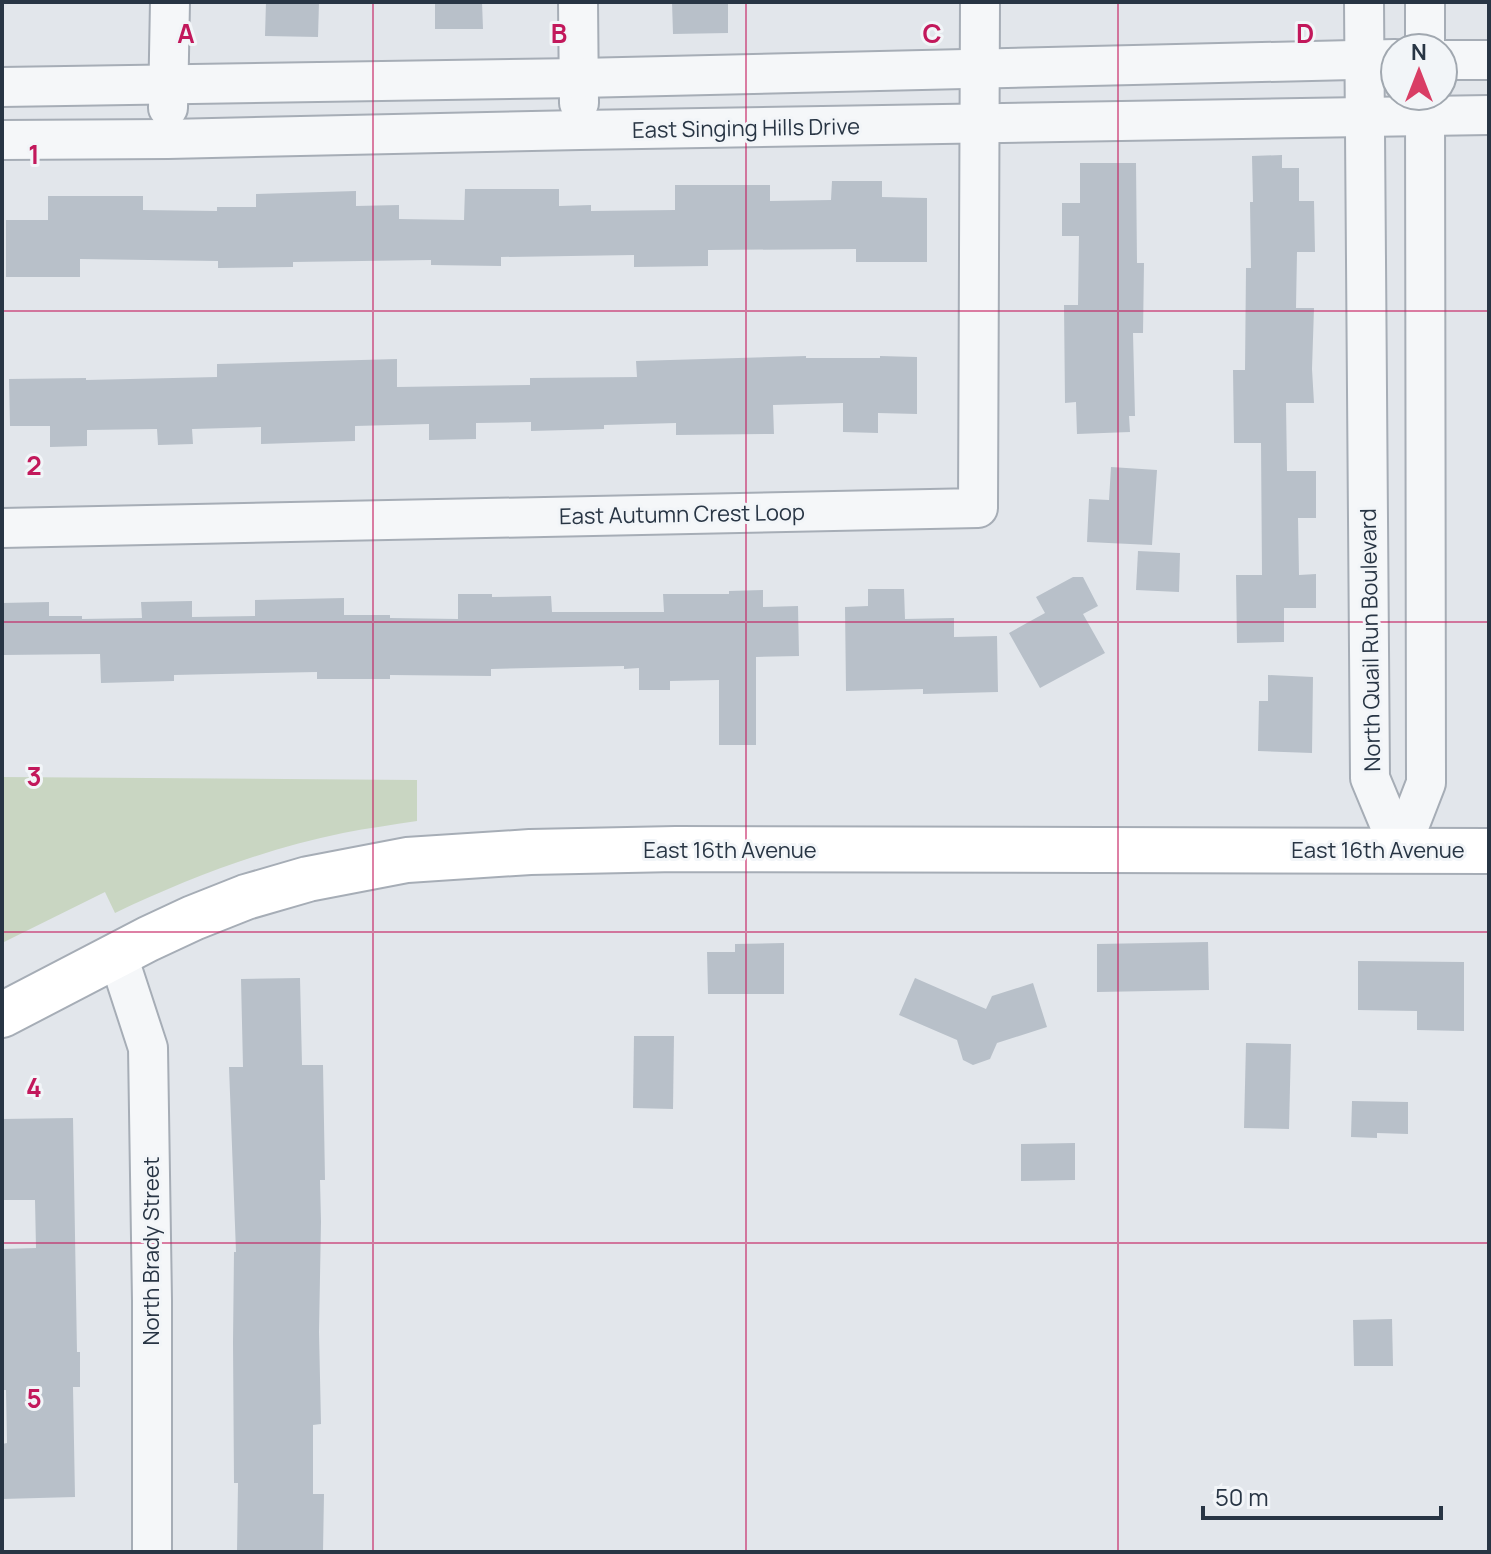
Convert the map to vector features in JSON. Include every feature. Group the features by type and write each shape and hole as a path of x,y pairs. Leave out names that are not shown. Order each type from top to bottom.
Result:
{"street":[{"path":"168,139 170,2"},
{"path":"578,2 580,130"},
{"path":"980,2 980,124"},
{"name":"North Quail Run Boulevard","path":"1364,2 1379,55"},
{"path":"1425,2 1425,32"},
{"path":"2,87 579,78 1379,59"},
{"path":"1459,60 1489,60"},
{"name":"North Quail Run Boulevard","path":"1379,63 1365,118 1370,778 1400,850"},
{"name":"East Singing Hills Drive","path":"1459,111 1489,115"},
{"name":"East Singing Hills Drive","path":"2,140 1365,118 1398,112"},
{"path":"1400,850 1426,783 1425,112"},
{"name":"East Autumn Crest Loop","path":"2,528 978,508 980,124"},
{"name":"East 16th Avenue","path":"2,1015 193,918 246,897 308,879 407,860 530,852 676,849 1489,851"},
{"name":"North Brady Street","path":"118,956 148,1048 152,1552"}],"green space":[{"path":"2,777 417,780 417,821 343,833 256,856 170,888 115,913 105,892 2,943"}],"building":[{"path":"266,2 319,2 318,37 265,36"},
{"path":"435,2 482,2 483,29 435,29"},
{"path":"672,2 728,2 728,33 673,34"},
{"path":"1282,155 1282,168 1299,168 1299,201 1314,201 1315,252 1297,252 1296,308 1314,308 1314,403 1286,403 1287,471 1316,471 1316,518 1298,518 1299,575 1316,574 1316,608 1284,608 1284,642 1237,643 1236,575 1262,575 1261,443 1234,443 1233,370 1245,370 1246,268 1251,268 1252,156"},
{"path":"1080,163 1136,163 1137,263 1144,263 1143,333 1133,333 1135,416 1129,416 1130,432 1077,434 1076,402 1065,403 1064,305 1078,305 1079,236 1062,236 1062,203 1080,203"},
{"path":"832,181 882,181 882,197 927,198 927,262 856,262 856,249 708,250 708,266 634,267 634,255 501,257 501,266 431,265 431,260 293,262 293,267 218,268 218,261 80,259 80,277 6,277 6,220 48,220 48,196 143,196 143,210 217,211 217,207 256,207 256,194 356,191 356,206 399,205 399,219 464,220 465,189 559,189 559,206 591,205 591,211 675,210 675,185 770,185 770,201 831,200"},
{"path":"806,356 917,357 917,414 878,413 878,433 843,432 843,403 773,405 774,434 676,435 676,423 531,431 531,422 476,423 476,439 429,440 429,424 355,426 355,441 261,444 261,427 192,429 193,444 158,445 157,429 87,430 87,446 50,447 50,426 10,426 9,379 217,377 217,364 397,359 397,387 530,385 530,378 637,377 636,361"},
{"path":"1111,467 1157,470 1152,545 1087,542 1089,499 1109,500"},
{"path":"1138,551 1180,553 1179,592 1136,590"},
{"path":"1073,577 1083,577 1098,606 1083,614 1105,653 1040,688 1009,633 1045,613 1036,597"},
{"path":"868,589 904,589 905,619 954,618 954,637 997,636 998,692 923,694 923,689 846,691 845,607 868,606"},
{"path":"763,590 763,607 798,606 799,656 756,657 756,745 719,745 719,680 670,681 670,690 639,690 639,668 624,669 624,666 491,669 491,676 390,675 390,679 317,679 317,672 174,675 174,681 101,683 100,654 3,655 2,603 49,602 49,616 82,616 82,619 142,618 141,602 192,601 192,617 255,616 255,600 344,598 344,615 458,619 458,594 551,596 552,612 664,612 663,594 729,594 729,591"},
{"path":"1268,675 1313,677 1312,753 1258,751 1259,701 1268,701"},
{"path":"1208,942 1209,990 1097,992 1097,944"},
{"path":"784,943 784,994 708,994 707,952 735,952 735,944"},
{"path":"1358,961 1464,962 1464,1031 1417,1030 1417,1011 1358,1010"},
{"path":"300,978 302,1065 323,1065 325,1180 320,1180 321,1424 313,1425 313,1494 324,1494 323,1552 237,1552 233,1343 236,1252 229,1067 243,1067 241,979"},
{"path":"915,978 986,1009 992,996 1033,983 1047,1027 997,1043 990,1059 973,1065 963,1060 957,1040 899,1015"},
{"path":"634,1036 674,1036 673,1109 633,1108"},
{"path":"1246,1043 1291,1044 1289,1129 1244,1128"},
{"path":"1352,1101 1408,1102 1408,1134 1377,1133 1377,1138 1351,1137"},
{"path":"73,1118 77,1352 80,1352 80,1387 73,1387 75,1497 2,1499 2,1444 7,1443 6,1390 2,1390 2,1249 36,1248 35,1200 2,1200 2,1119"},
{"path":"1075,1143 1075,1180 1021,1181 1021,1144"},
{"path":"1392,1319 1393,1366 1354,1366 1353,1320"}]}
